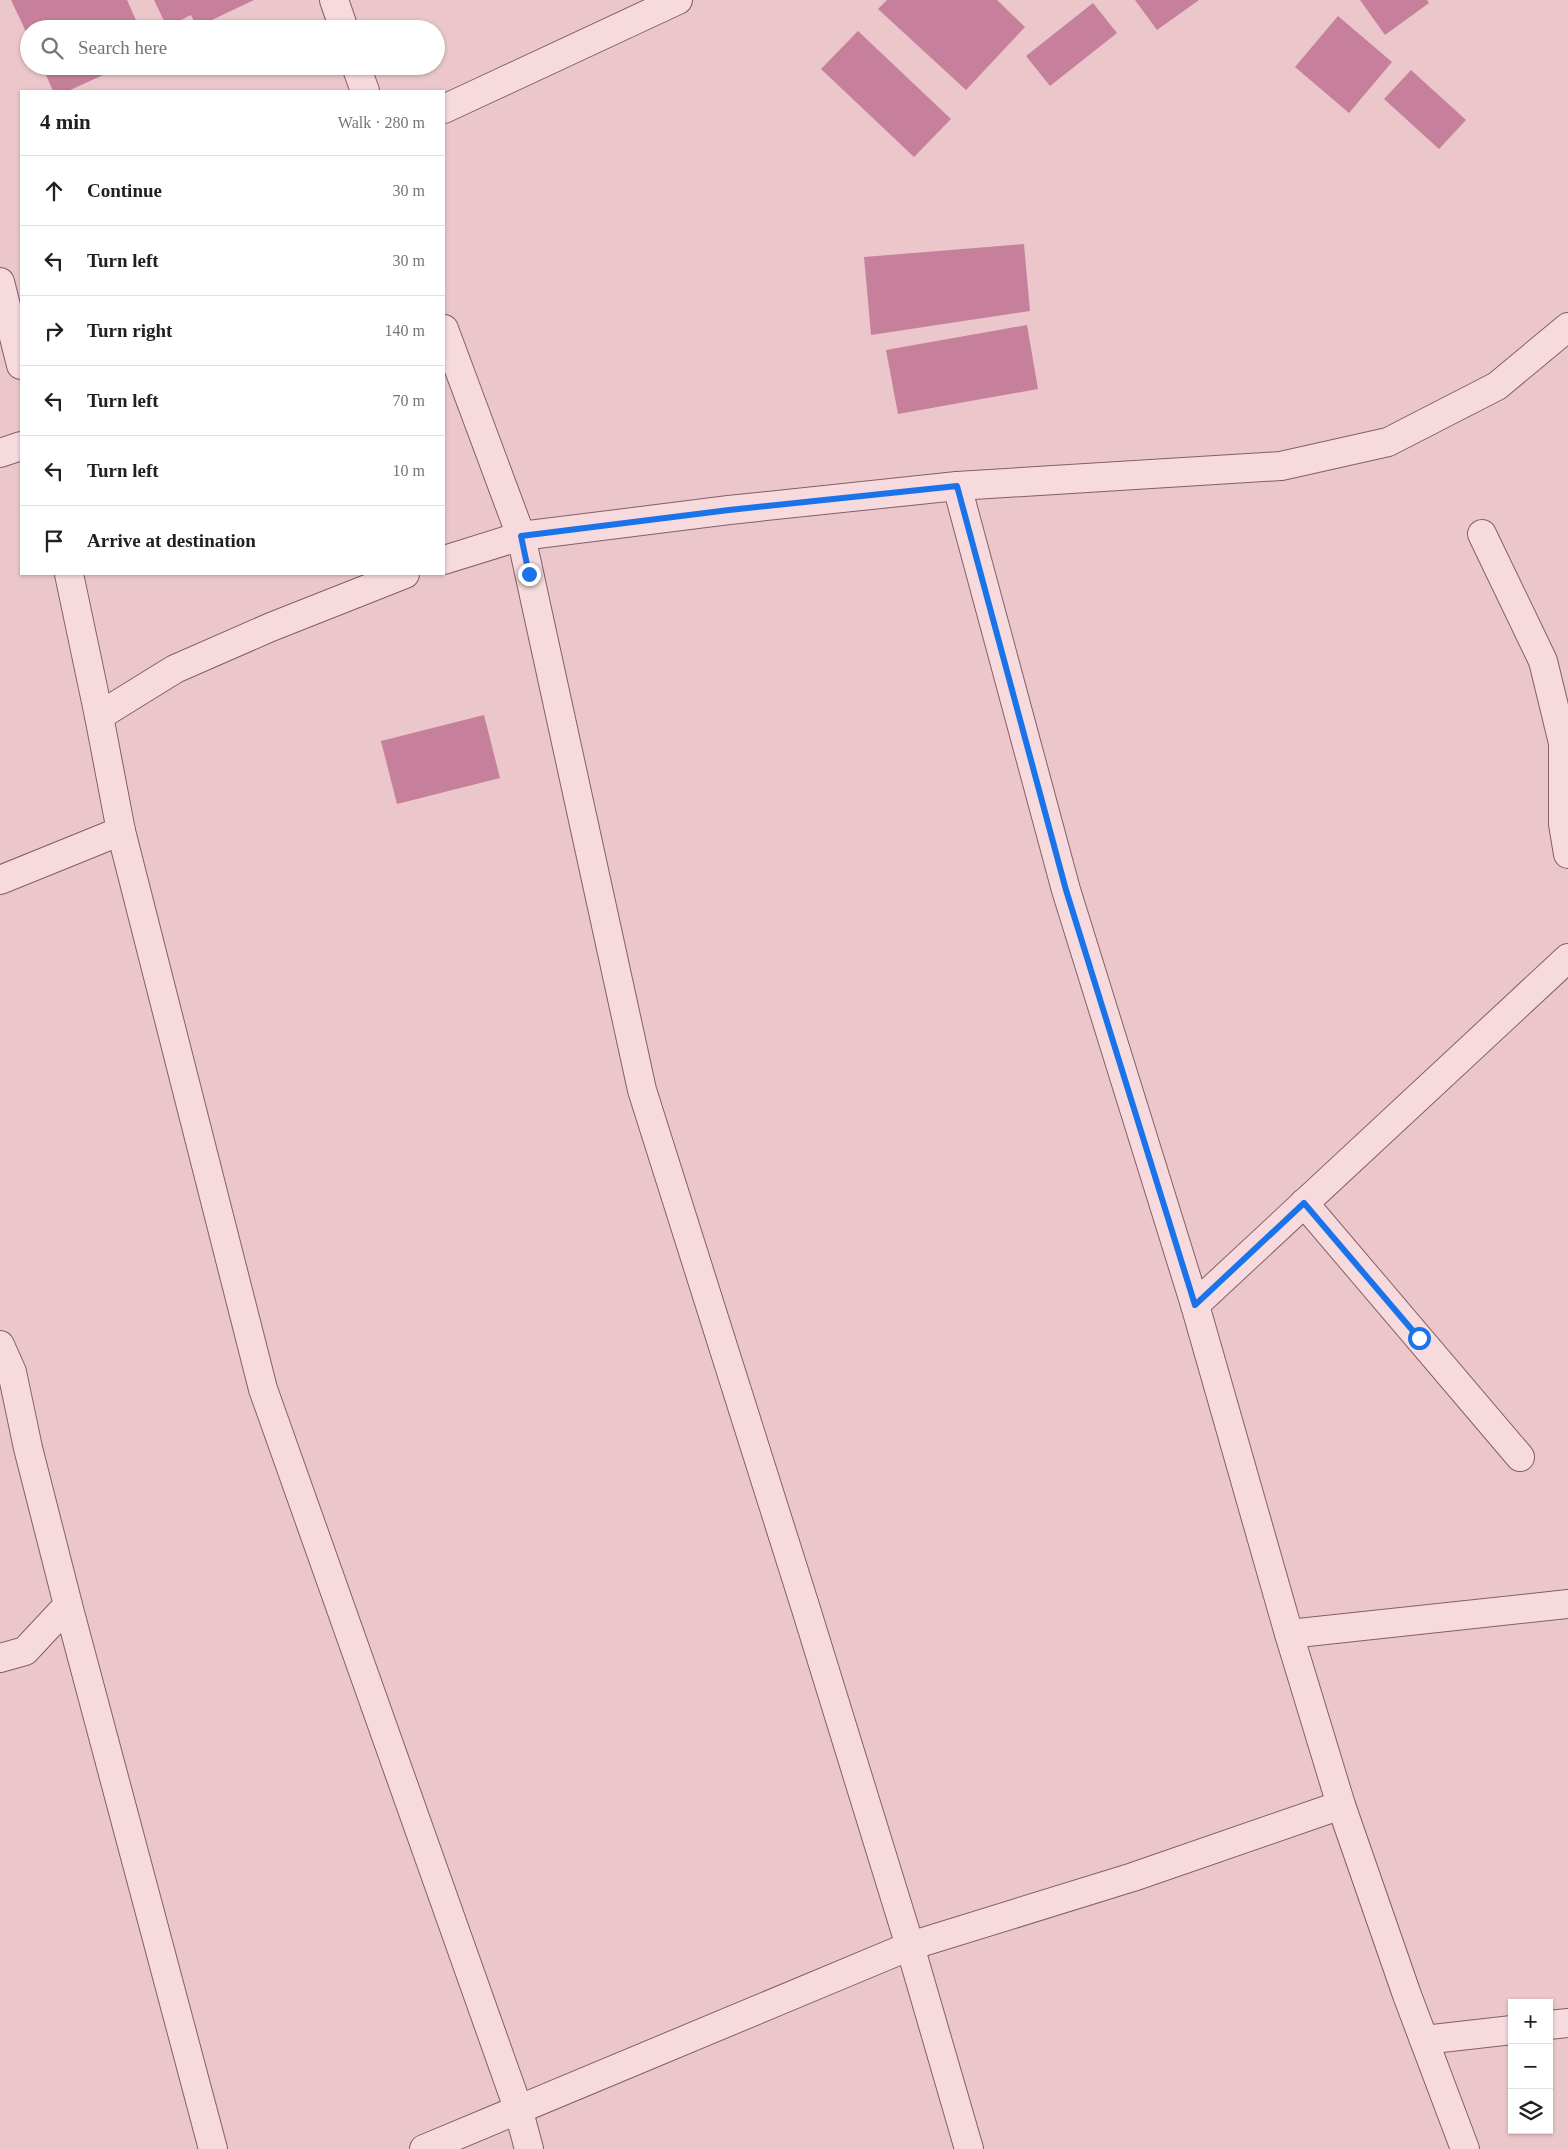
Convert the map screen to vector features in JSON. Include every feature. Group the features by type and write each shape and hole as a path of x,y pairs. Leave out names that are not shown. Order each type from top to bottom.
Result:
{"street":[{"path":"334,0 341,20"},
{"path":"445,109 678,0"},
{"path":"359,75 365,90"},
{"path":"0,282 20,361"},
{"path":"445,560 521,536 729,510 957,486 1281,466 1388,442 1497,386 1568,327"},
{"path":"445,332 521,536 642,1090 910,1946 969,2149"},
{"path":"0,453 20,446"},
{"path":"957,486 1066,890 1195,1305 1289,1634 1341,1806 1465,2149"},
{"path":"1482,534 1543,662 1562,743 1563,824 1568,854"},
{"path":"69,575 121,830 263,1389 518,2108 529,2149"},
{"path":"99,716 175,669 271,627 403,575"},
{"path":"0,880 121,830"},
{"path":"1195,1305 1568,958"},
{"path":"1304,1203 1520,1457"},
{"path":"0,1345 12,1372 28,1448 68,1604 213,2149"},
{"path":"0,1658 25,1651 68,1604"},
{"path":"1289,1634 1568,1604"},
{"path":"424,2149 518,2108 910,1946 1133,1877 1341,1806"},
{"path":"1553,2025 1568,2023"},
{"path":"1424,2040 1508,2030"}],"building":[{"path":"11,0 127,0 136,20 20,20"},
{"path":"154,0 254,0 212,20 194,20 191,15 181,20 164,20"},
{"path":"887,0 997,0 1025,27 966,90 878,9"},
{"path":"1135,0 1199,0 1157,30"},
{"path":"1360,0 1427,0 1429,3 1385,35"},
{"path":"1093,3 1117,33 1050,86 1026,56"},
{"path":"1338,16 1392,62 1349,113 1295,67"},
{"path":"858,31 951,119 914,157 821,69"},
{"path":"1411,70 1466,120 1439,149 1384,99"},
{"path":"46,75 103,75 70,90 53,90"},
{"path":"1024,244 1030,311 871,335 864,257"},
{"path":"1027,325 1038,389 898,414 886,350"},
{"path":"484,715 500,778 397,804 381,741"}],"route":[{"path":"529,574 521,536 729,510 957,486 1066,890 1195,1305 1304,1203 1419,1338"}]}
